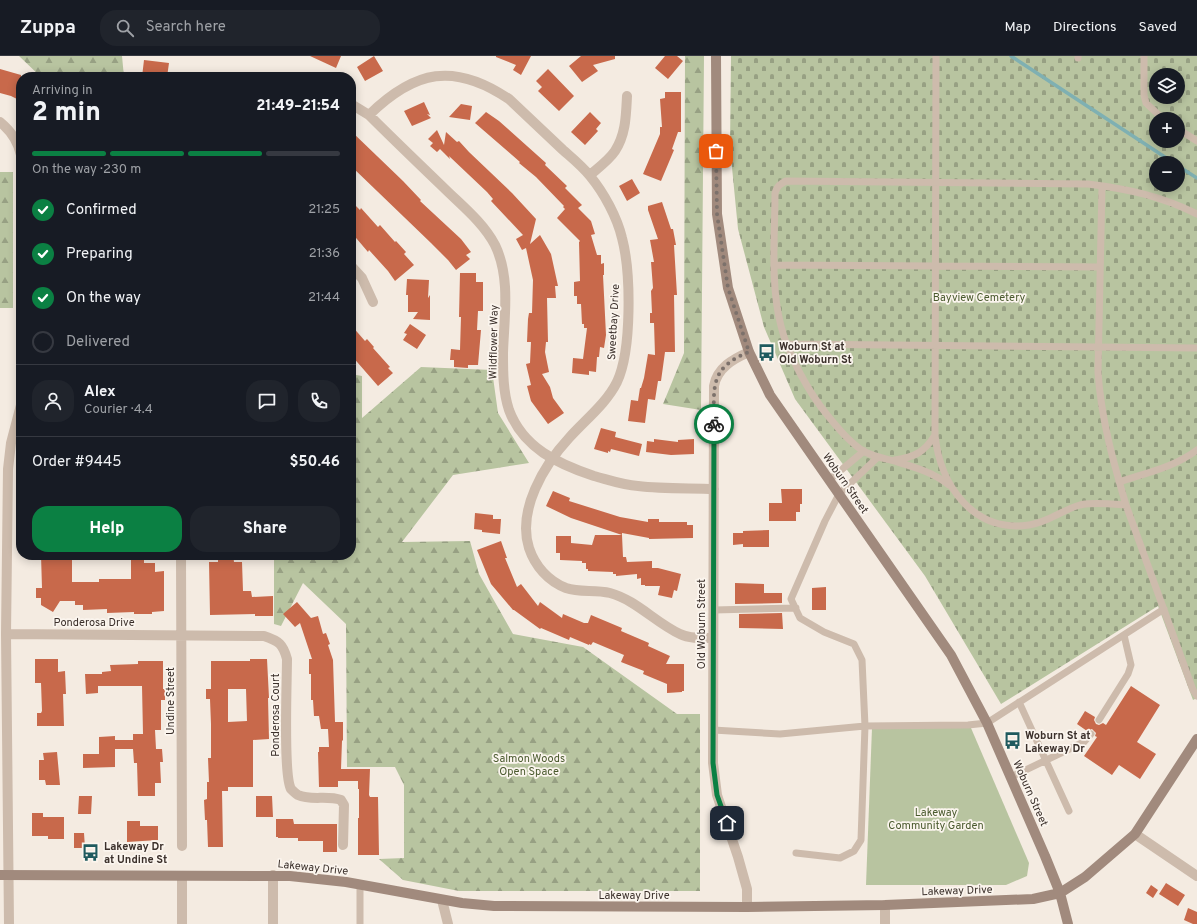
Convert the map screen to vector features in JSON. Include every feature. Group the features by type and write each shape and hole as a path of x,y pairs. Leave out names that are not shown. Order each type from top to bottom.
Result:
{"main road":[{"name":"Woburn Street","path":"716,56 717,214 728,288 749,352 770,395 951,655 987,723 1060,893 1068,924"},
{"name":"Lakeway Drive","path":"4,875 273,875 323,879 442,900 494,906 747,907 885,905 1033,899 1060,893 1085,877 1135,834 1197,739"}],"street":[{"name":"Sweetbay Drive","path":"369,115 385,99 403,87 423,79 446,76 464,77 484,84 509,99 590,175 605,199 622,237 626,259 628,285 625,357 622,371 608,397 569,438 542,474 527,509 526,539 532,557 540,569 551,580 565,587 579,591 599,591 624,598 680,634 693,637 713,638"},
{"path":"590,175 614,152 622,137 626,120 627,96"},
{"name":"Wildflower Way","path":"356,107 369,115 475,218 495,246 505,282 503,370 505,393 518,427 528,440 552,459 582,472 618,483 658,488 714,489"},
{"path":"0,122 12,133 16,139"},
{"path":"356,271 362,278 373,302"},
{"name":"Old Woburn Street","path":"747,907 747,889 742,870 717,795 713,763 713,638 715,381 720,372 730,362 749,352"},
{"path":"9,924 4,875 8,469 11,443 16,426"},
{"name":"Undine Street","path":"181,560 182,846"},
{"name":"Ponderosa Drive","path":"6,634 182,634"},
{"name":"Ponderosa Court","path":"182,634 264,636 276,640 284,648 288,659 287,760 289,782 291,788 301,796 334,798 341,800 344,805 343,845"},
{"path":"1135,834 1197,876"},
{"path":"273,875 273,924"},
{"path":"182,876 182,924"},
{"path":"442,900 448,924"},
{"path":"885,905 885,924"}],"lane":[{"path":"936,56 935,435 937,452 942,469 964,504 971,511 995,523 1006,525 1030,525 1041,522 1080,505 1126,505"},
{"path":"1144,56 1144,95 1146,104 1155,112"},
{"path":"1185,133 1197,141"},
{"path":"952,487 942,479 921,469 892,460 878,458 864,451 840,430 819,405 802,376 787,344 778,310 775,265 775,193 777,187 786,181 1075,183 1123,188 1147,194 1183,207 1197,214"},
{"path":"1102,186 1098,347 1098,372 1102,411 1126,505 1193,690 1197,696"},
{"path":"775,265 1100,267"},
{"path":"787,344 1197,348"},
{"path":"892,460 908,458 921,452 929,445 935,435"},
{"path":"1119,482 1169,466 1186,458 1197,450"},
{"path":"829,480 864,451"},
{"path":"796,853 840,858 854,851 861,840 864,726 862,660 854,644 824,632 800,618 791,599 825,521 839,494 878,458"},
{"path":"714,610 796,608"},
{"path":"713,730 780,734 864,726 968,725 987,723 1164,609"},
{"path":"1099,720 1130,670 1131,665 1124,635"},
{"path":"1019,702 1069,812"},
{"path":"1010,777 1084,742 1091,734"},
{"path":"360,885 360,924"}],"green space":[{"path":"19,56 122,56 124,72 36,72"},
{"path":"685,56 704,56 701,410 663,404 684,353"},
{"name":"Bayview Cemetery","path":"731,56 1197,56 1197,698 1193,700 1158,606 1001,704 925,576 795,399 764,327 738,229 730,147"},
{"path":"0,172 13,172 13,308 0,308"},
{"name":"Salmon Woods Open Space","path":"421,367 492,370 498,413 529,463 453,475 402,542 470,541 479,574 513,634 583,647 677,714 700,714 700,891 459,891 403,880 379,859 404,858 404,785 395,767 347,767 346,624 303,583 281,626 274,624 274,560 356,560 356,375 362,376 362,418"},
{"name":"Lakeway Community Garden","path":"872,728 971,728 1029,863 1027,876 1006,885 866,885"}],"building":[{"path":"310,56 341,56 336,68"},
{"path":"374,56 383,71 365,81 357,67"},
{"path":"496,56 531,56 521,75 513,70 516,65"},
{"path":"581,56 615,56 615,59 593,65 598,71 582,82 569,66"},
{"path":"665,56 677,56 683,61 668,79 655,68"},
{"path":"144,60 169,63 168,72 143,72"},
{"path":"0,69 16,74 16,98 0,93"},
{"path":"548,69 574,96 559,111 538,91 542,87 536,81"},
{"path":"665,92 681,92 681,132 678,132 672,149 674,150 661,181 643,174 660,134 660,127 662,127 660,99 665,98"},
{"path":"424,102 430,115 427,114 431,118 412,126 404,111"},
{"path":"461,104 472,106 470,120 449,117"},
{"path":"486,112 499,121 546,163 545,165 567,186 565,188 582,205 578,208 591,221 595,234 591,235 597,255 601,255 601,264 604,263 603,275 606,335 604,348 600,347 599,357 597,357 596,372 589,371 589,375 572,373 573,358 583,359 587,328 584,328 584,324 582,324 581,304 577,304 577,296 574,296 574,282 580,281 580,241 557,218 565,209 563,207 564,206 536,177 519,163 520,162 475,123"},
{"path":"590,112 601,123 596,129 598,131 585,145 571,132"},
{"path":"437,130 444,145 446,132 457,142 459,141 536,219 530,244 540,235 551,254 558,286 555,286 556,298 547,298 548,342 546,342 545,352 549,372 542,374 550,387 553,398 564,413 548,424 531,401 527,386 531,385 526,364 530,363 531,342 527,342 529,313 532,313 533,280 526,248 522,250 516,239 523,235 491,201 493,199 487,192 449,156 450,159 440,149 437,152 430,146 433,143 428,139"},
{"path":"356,136 403,181 421,200 420,201 461,239 471,252 466,255 470,259 456,270 431,243 356,171"},
{"path":"632,179 640,193 627,201 619,186"},
{"path":"662,202 671,229 673,229 676,245 674,245 677,295 674,295 675,352 665,352 661,381 658,381 655,400 648,399 645,423 628,421 631,400 638,401 648,354 655,355 654,323 650,323 650,313 652,313 651,291 653,288 651,262 654,262 650,240 658,239 648,206"},
{"path":"356,206 360,210 361,208 378,227 380,225 395,242 396,241 406,252 404,254 414,265 395,281 369,250 368,252 356,238"},
{"path":"460,273 476,273 476,282 483,282 483,311 478,311 477,330 481,330 478,365 468,365 468,368 454,367 454,360 450,360 451,349 460,350"},
{"path":"407,279 429,280 428,298 430,295 430,320 413,319 418,312 408,312 408,295 406,295"},
{"path":"410,324 426,335 417,349 403,340 407,334 404,333"},
{"path":"356,331 365,341 367,339 390,367 388,368 393,373 378,386 356,361"},
{"path":"601,428 616,432 615,437 642,444 639,456 611,449 608,453 594,449"},
{"path":"654,439 678,442 678,440 694,439 694,454 671,455 646,452 647,441 654,442"},
{"path":"781,489 802,489 802,504 800,504 800,512 796,512 796,521 769,521 769,503 782,503"},
{"path":"553,491 570,498 569,501 620,517 648,522 648,519 659,519 659,522 687,522 687,525 693,525 693,538 649,539 622,533 622,535 571,518 546,506"},
{"path":"475,513 493,515 493,519 501,519 500,534 482,532 482,530 474,529"},
{"path":"769,530 769,547 743,547 743,544 733,545 733,533"},
{"path":"595,535 622,535 623,557 626,557 627,562 652,561 652,568 658,568 681,574 677,591 674,590 672,598 658,595 660,586 641,585 641,578 637,579 637,574 616,576 613,572 588,571 588,569 586,569 586,563 582,563 582,561 560,560 560,553 556,553 556,536 571,536 571,543 592,545"},
{"path":"501,541 507,558 505,558 517,587 521,584 538,606 540,602 562,618 563,614 584,623 588,623 591,615 622,628 621,631 649,643 648,646 670,656 666,664 684,664 684,691 667,693 667,684 643,674 644,671 621,662 624,655 593,642 589,645 570,637 569,640 541,628 540,629 513,610 491,584 477,550"},
{"path":"41,560 72,560 72,582 99,582 99,579 131,579 131,560 144,560 144,563 155,563 155,572 164,571 164,611 152,612 152,614 134,614 134,612 107,613 107,609 83,610 83,605 75,605 75,601 60,601 53,612 41,605 41,598 36,598 36,588 42,588"},
{"path":"218,560 234,560 234,562 242,562 243,591 251,591 252,597 273,596 273,616 255,616 255,614 210,615 209,562 218,562"},
{"path":"735,583 764,584 764,593 782,593 782,603 735,604"},
{"path":"826,587 826,610 812,610 812,588"},
{"path":"297,602 311,618 318,616 323,634 326,633 330,644 328,645 333,660 335,722 343,722 341,769 370,769 369,795 370,797 378,797 379,855 358,855 358,781 338,781 338,787 319,787 318,752 319,747 329,747 328,729 321,729 319,716 314,716 313,700 311,700 311,674 309,674 309,659 312,659 300,623 295,627 283,614"},
{"path":"782,613 783,629 739,628 739,614"},
{"path":"35,659 58,659 58,672 65,671 66,694 63,694 64,726 37,726 37,713 41,713 42,711 41,683 35,683"},
{"path":"250,659 267,659 269,739 253,740 253,787 228,787 228,791 222,791 223,847 208,847 207,820 205,820 204,800 207,799 207,782 209,782 208,758 211,758 210,699 206,699 206,689 211,689 211,661 250,661","holes":["228,689 246,689 247,721 228,722"]},
{"path":"138,661 163,661 163,689 165,689 165,700 161,700 161,730 155,730 156,749 162,749 163,762 160,762 161,783 155,783 155,796 138,796 137,763 134,763 133,749 115,749 115,767 83,768 83,754 99,754 99,737 115,736 115,740 133,740 133,734 143,734 142,686 98,686 98,693 86,694 85,674 102,674 102,672 111,671 110,665 138,664"},
{"path":"1131,686 1160,705 1137,742 1156,754 1140,779 1119,765 1112,775 1084,756 1097,737 1095,736 1096,733 1092,729 1087,731 1077,724 1085,711 1095,717 1094,720 1096,724 1099,725 1103,723 1106,725"},
{"path":"57,752 60,785 46,785 45,780 39,780 39,760 44,760 43,753"},
{"path":"79,796 92,796 91,814 78,814"},
{"path":"256,796 272,796 273,817 256,817"},
{"path":"32,813 43,813 43,817 64,817 64,839 48,839 48,836 32,836"},
{"path":"276,819 293,819 294,824 337,824 337,852 323,852 323,841 298,841 298,838 276,837"},
{"path":"127,821 140,821 140,826 158,826 158,840 127,842"},
{"path":"74,833 84,833 85,848 74,848"},
{"path":"1166,883 1185,895 1178,906 1159,894"},
{"path":"1151,885 1158,890 1153,898 1146,893"},
{"path":"1188,908 1197,912 1197,924 1184,920"}],"waterway":[{"path":"1011,56 1163,156"},
{"path":"1185,170 1197,178"}],"way so far":[{"path":"714,424 715,381 720,372 730,362 749,352 728,288 717,214 716,151"}],"place":[{"name":"Woburn St at Old Woburn St","path":"766,352"},
{"name":"Woburn St at Lakeway Dr","path":"1012,741"},
{"name":"Lakeway Dr at Undine St","path":"91,852"}],"route":[{"path":"714,424 713,763 717,795 727,823"}]}
